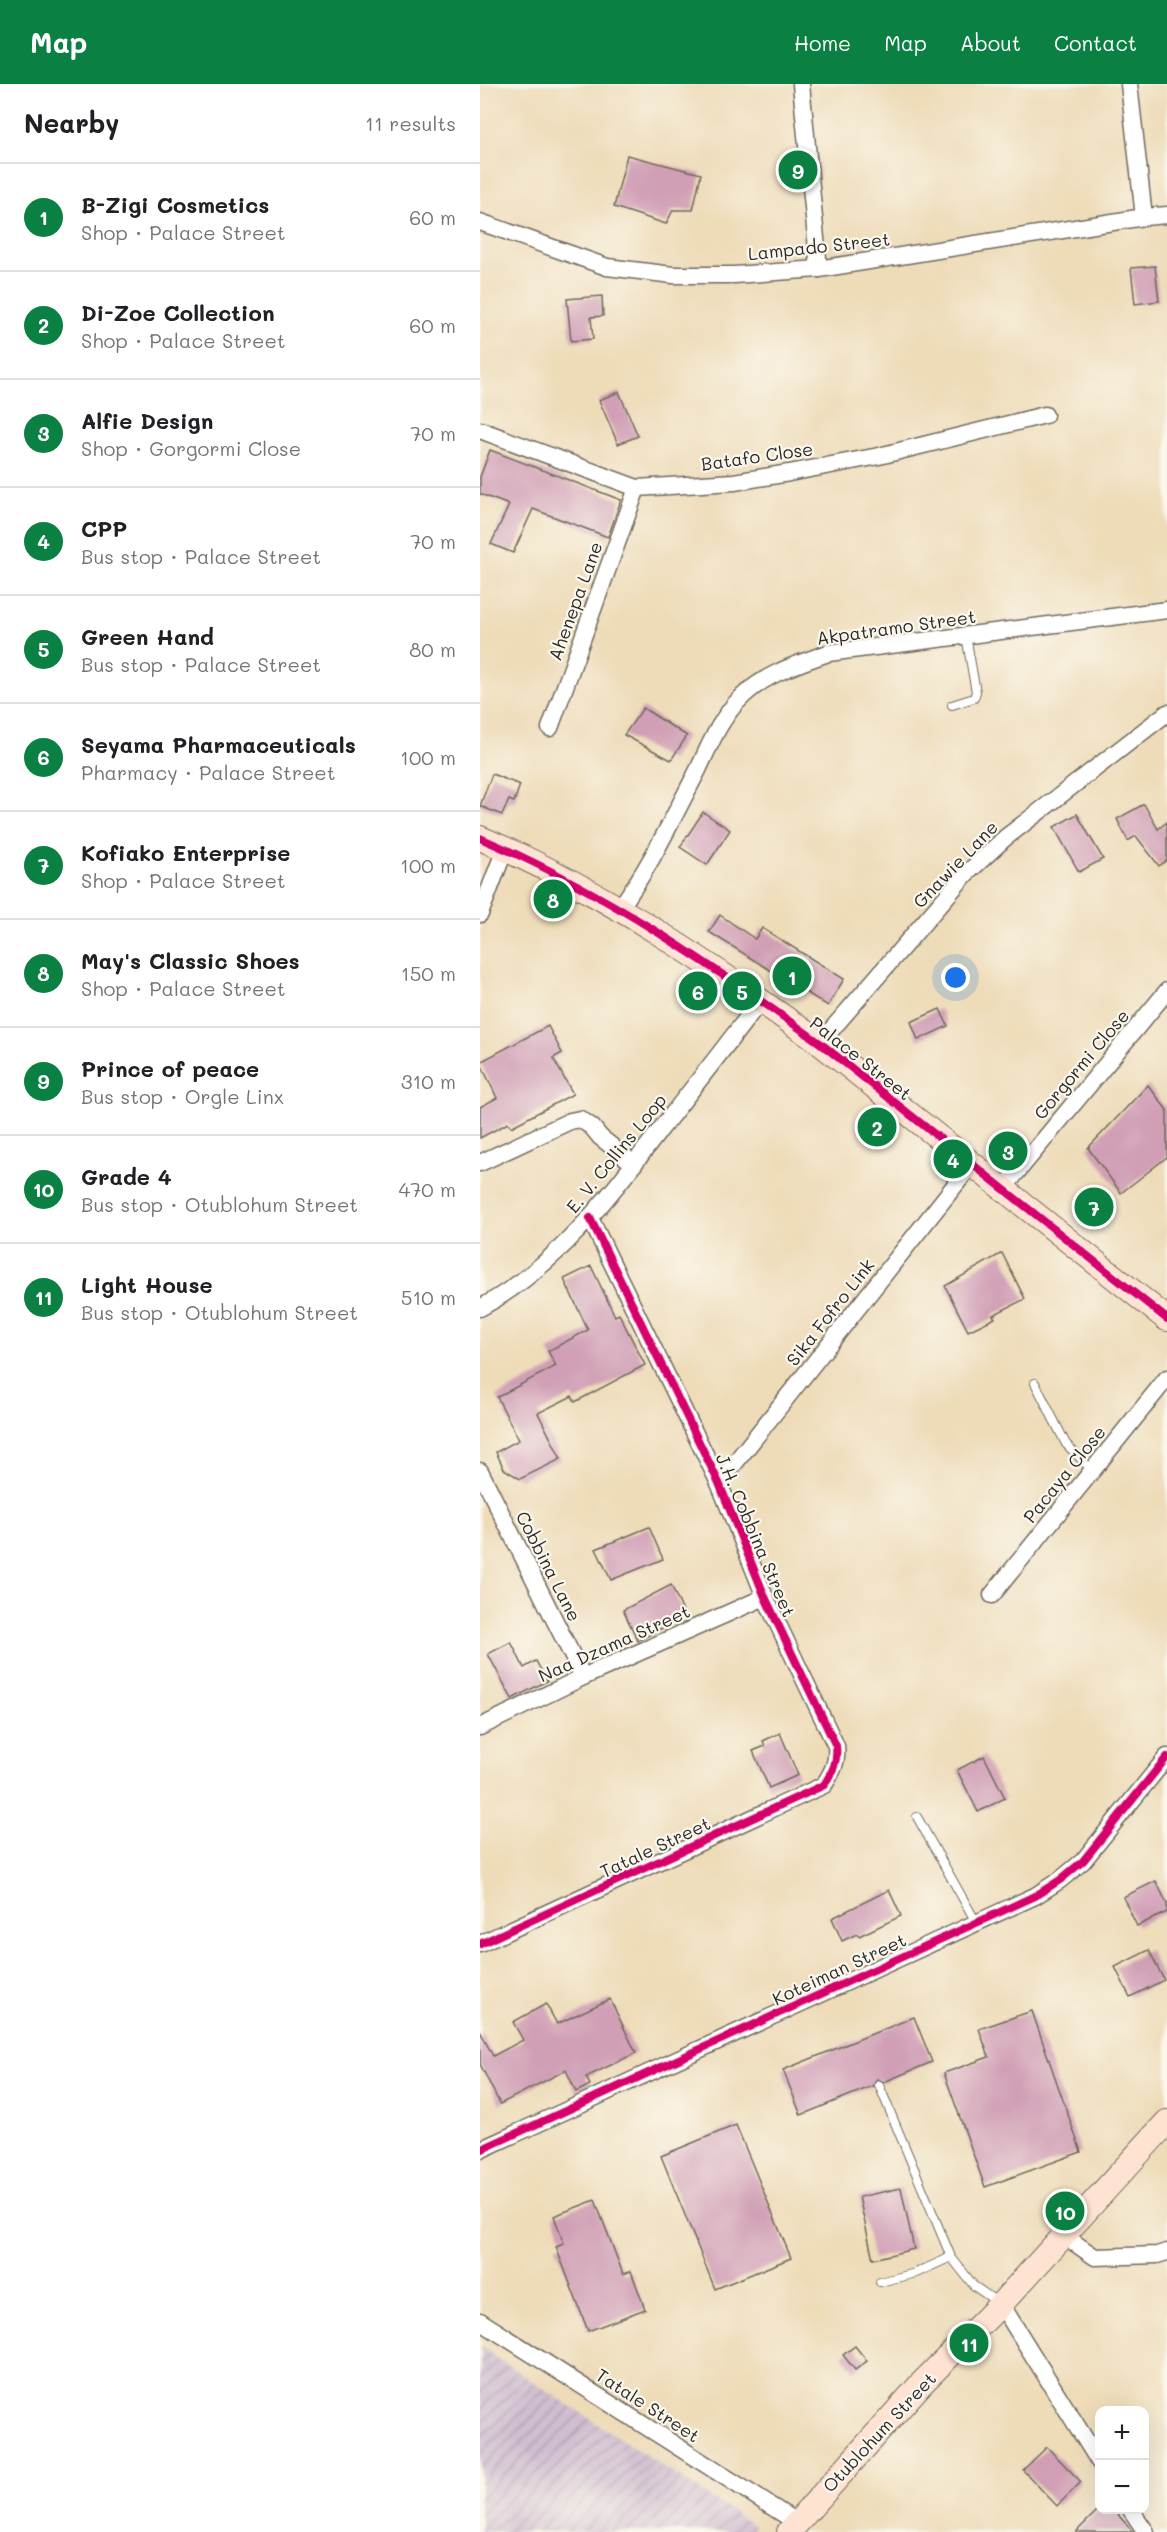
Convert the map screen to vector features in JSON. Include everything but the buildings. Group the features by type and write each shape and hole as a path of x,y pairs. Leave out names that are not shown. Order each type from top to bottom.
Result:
{"street":[{"path":"801,84 819,269"},
{"path":"1129,84 1144,217"},
{"name":"Lampado Street","path":"480,222 607,267 673,275 734,275 819,269 1167,215"},
{"name":"Batafo Close","path":"480,430 637,488 734,482 801,471 879,456 1045,415"},
{"name":"Ahenepa Lane","path":"550,728 637,488"},
{"name":"Akpatramo Street","path":"619,909 649,865 723,721 742,697 755,686 791,666 828,654 1167,610"},
{"name":"Gnawie Lane","path":"820,1043 966,875 1005,838 1167,713"},
{"name":"Palace Street","path":"480,838 619,909 760,1000 820,1043 971,1165 1165,1314"},
{"path":"480,914 505,849"},
{"name":"Gorgormi Close","path":"1003,1189 1167,991"},
{"name":"E. V. Collins Loop","path":"480,1308 504,1295 546,1262 590,1218 760,1000"},
{"path":"480,1163 570,1121 580,1119 634,1164"},
{"name":"Sika Fofro Link","path":"719,1483 971,1165"},
{"name":"J.H. Cobbina Street","path":"590,1218 719,1483 765,1597 836,1746 835,1768"},
{"name":"Pacaya Close","path":"992,1595 1167,1378"},
{"name":"Cobbina Lane","path":"480,1471 583,1677"},
{"name":"Naa Dzama Street","path":"480,1727 583,1677 765,1597"},
{"name":"Koteiman Street","path":"480,2150 1035,1896 1060,1880 1083,1861 1167,1757"},
{"name":"Tatale Street","path":"480,1944 824,1785 835,1768"},
{"name":"Otublohum Street","path":"792,2527 921,2384 1001,2304 1167,2122"},
{"path":"1063,2235 1095,2257 1157,2255 1167,2252"},
{"path":"1001,2304 1098,2460"},
{"name":"Tatale Street","path":"480,2321 792,2527"},
{"path":"1134,2514 1146,2532"}],"lane":[{"path":"952,705 969,701 974,698 976,692 966,636"},
{"path":"1035,1383 1066,1444 1092,1470"},
{"path":"917,1817 976,1922"},
{"path":"879,2085 951,2257 974,2286 1001,2304"},
{"path":"880,2282 916,2273 951,2257"}],"shaded area":[{"path":"480,2347 754,2526 750,2532 480,2532"}],"cycle path":[{"path":"480,838 525,858 613,905 780,1014 820,1043 1167,1319"},
{"path":"480,1944 824,1785 832,1771 836,1757 836,1746 765,1597 719,1483 590,1218"},
{"path":"480,2150 1035,1896 1060,1880 1083,1861 1167,1757"}],"place":[{"name":"Prince of peace","path":"798,170"},
{"name":"May's Classic Shoes","path":"553,899"},
{"name":"B-Zigi Cosmetics","path":"792,976"},
{"name":"Seyama Pharmaceuticals","path":"698,991"},
{"name":"Green Hand","path":"742,991"},
{"name":"Di-Zoe Collection","path":"877,1127"},
{"name":"Alfie Design","path":"1008,1151"},
{"name":"CPP","path":"953,1159"},
{"name":"Kofiako Enterprise","path":"1094,1207"},
{"name":"Grade 4","path":"1065,2211"},
{"name":"Light House","path":"969,2343"}]}
